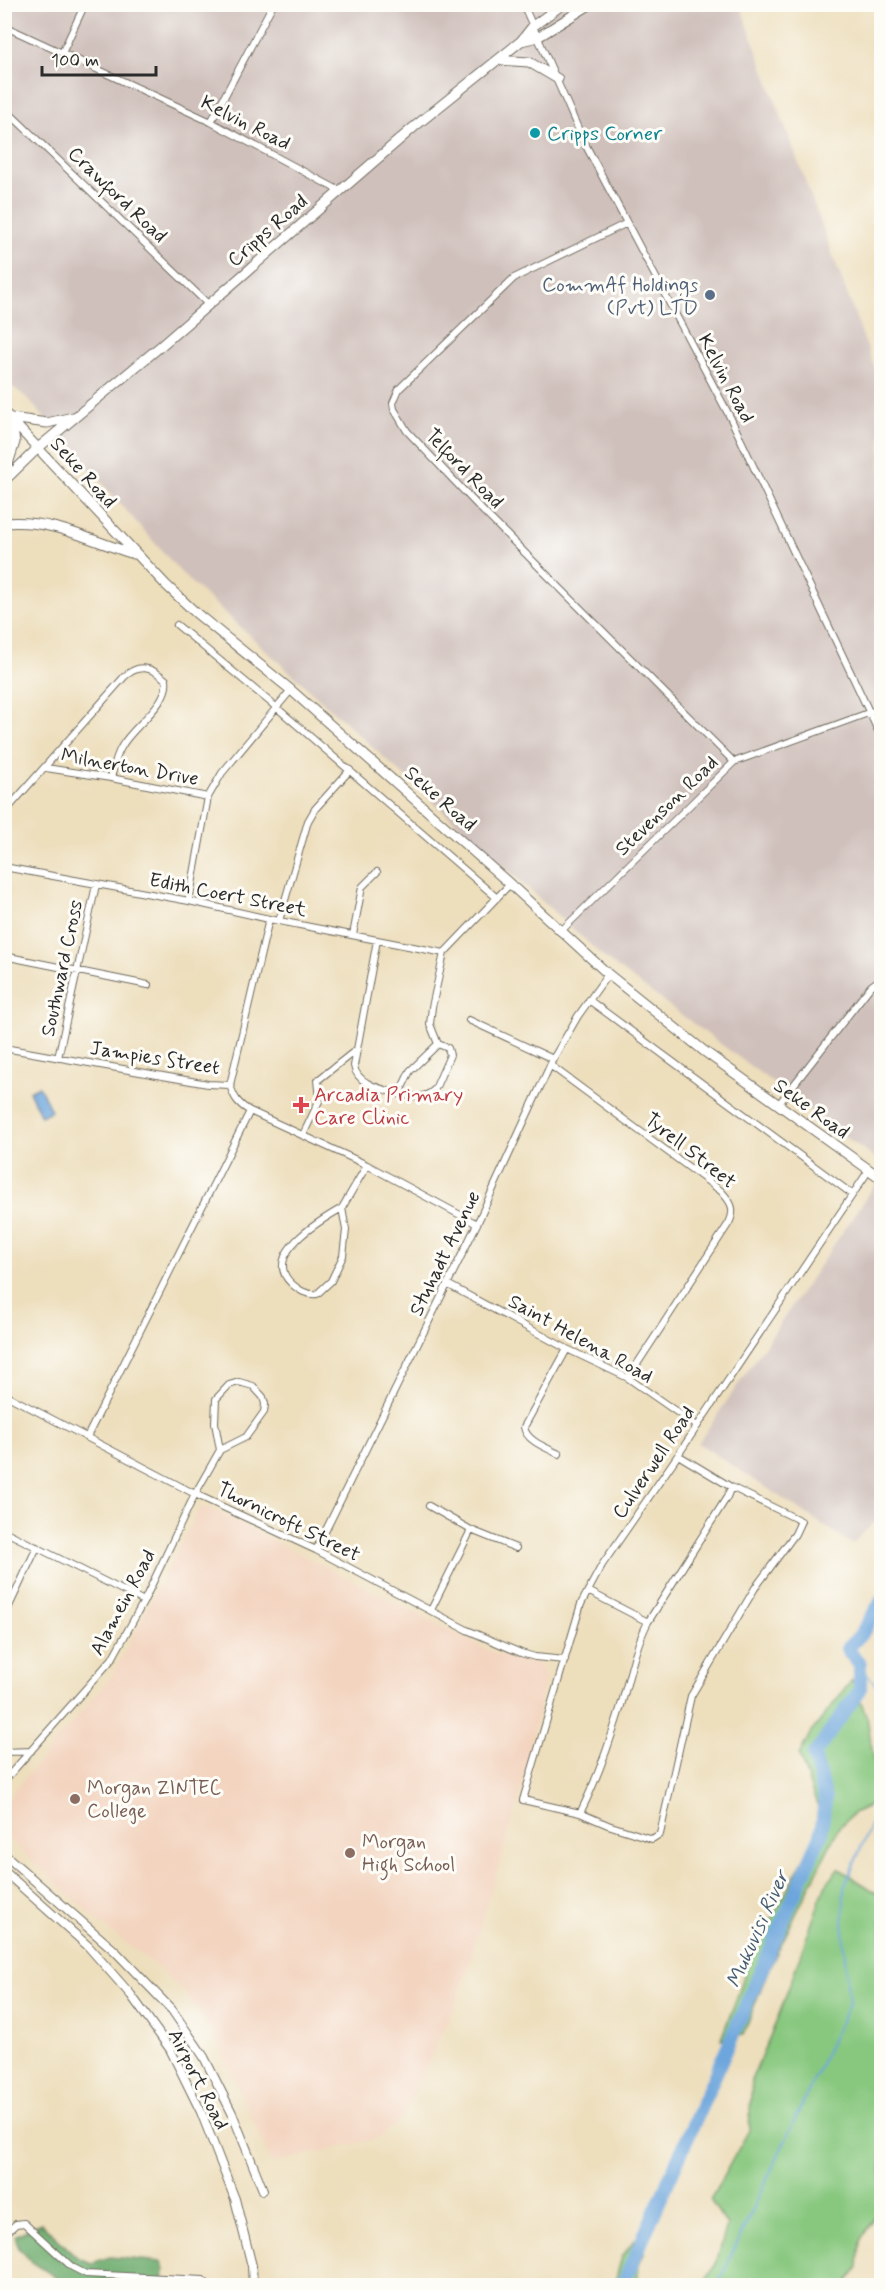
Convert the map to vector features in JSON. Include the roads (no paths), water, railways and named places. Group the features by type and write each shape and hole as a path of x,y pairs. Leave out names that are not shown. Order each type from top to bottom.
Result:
{"main road":[{"name":"Cripps Road","path":"4,481 38,448 340,190 521,41 533,26 563,4"},
{"name":"Cripps Road","path":"521,41 538,37 591,4"},
{"path":"498,60 529,62 558,79"},
{"path":"4,476 15,442 8,415 47,423 76,416"},
{"name":"Seke Road","path":"8,415 136,555 196,613 291,690 608,974 704,1051 882,1179"},
{"path":"4,524 23,522 66,529 136,555"}],"street":[{"path":"63,51 85,4"},
{"path":"211,122 273,4"},
{"name":"Kelvin Road","path":"523,4 584,142 731,419 882,738"},
{"name":"Kelvin Road","path":"4,26 63,51 211,122 340,190"},
{"name":"Crawford Road","path":"4,108 208,305"},
{"name":"Telford Road","path":"627,223 514,278 399,389 393,403 394,410 407,430 481,509 734,762"},
{"path":"177,625 350,770 497,898"},
{"path":"4,813 124,677 131,670 146,667 166,680 166,687 158,703 121,746 111,778"},
{"path":"189,901 208,797 222,773 291,690"},
{"name":"Stevenson Road","path":"560,932 734,762 882,708"},
{"name":"Milnerton Drive","path":"46,768 208,797"},
{"path":"279,921 308,821 315,809 350,770"},
{"name":"Edith Coert Street","path":"4,867 189,901 268,919 444,953"},
{"path":"353,935 359,896 367,880 377,872"},
{"path":"377,940 354,1066 358,1076 372,1085 399,1094 419,1096 430,1094 435,1089 450,1054 448,1048 438,1044 430,1023 444,953 510,884"},
{"name":"Southward Cross","path":"58,1058 96,885"},
{"path":"230,1085 268,919"},
{"path":"4,956 147,985"},
{"name":"Stuhadt Avenue","path":"316,1550 477,1224 551,1062 589,1000 608,974"},
{"path":"778,1105 871,986 882,978"},
{"path":"589,1000 852,1194"},
{"path":"469,1020 551,1062"},
{"path":"399,1094 410,1071 438,1044"},
{"name":"Jampies Street","path":"4,1048 208,1084 230,1085 240,1105 250,1111 367,1165 477,1224"},
{"path":"303,1135 320,1099 318,1080 357,1050"},
{"name":"Tyrell Street","path":"551,1062 721,1191 734,1209 729,1223 628,1378"},
{"path":"87,1437 250,1111"},
{"path":"342,1208 346,1230 343,1256 332,1281 324,1289 317,1294 305,1294 288,1280 283,1267 284,1261 296,1240 322,1219 342,1208 367,1165"},
{"name":"Culverwell Road","path":"580,1813 523,1800 581,1604 602,1565 869,1170"},
{"name":"Saint Helena Road","path":"447,1284 567,1349 628,1378 697,1426"},
{"path":"559,1454 529,1438 524,1427 567,1349"},
{"path":"239,1382 253,1386 263,1397 264,1412 246,1437 220,1450 215,1423 216,1400 230,1386 239,1382"},
{"name":"Thornicroft Street","path":"4,1394 195,1494 316,1550 498,1644 535,1657 565,1660"},
{"name":"Alamein Road","path":"4,1781 105,1669 144,1600 195,1494 220,1450"},
{"path":"678,1455 731,1487 801,1521 795,1534 755,1588 692,1696 660,1834 652,1839 641,1837 580,1813 597,1780 620,1710 638,1642 648,1622 728,1497 731,1487"},
{"path":"429,1506 471,1530 516,1548"},
{"path":"431,1610 471,1530"},
{"path":"4,1531 144,1600"},
{"path":"4,1617 38,1547"},
{"path":"588,1591 648,1622"},
{"path":"4,1752 31,1751"},
{"name":"Airport Road","path":"4,1854 115,1951 172,2010 204,2057 232,2113 263,2190"},
{"name":"Airport Road","path":"4,1871 88,1946 131,1995 170,2049 201,2112 235,2199 252,2266 253,2286"},
{"path":"4,2235 16,2224 24,2223 72,2267 86,2274 203,2280 209,2286"}],"water":[{"path":"39,1086 51,1111 41,1116 29,1091"}],"waterway":[{"name":"Mukuvisi River","path":"622,2286 821,1835 825,1799 814,1755 860,1690 860,1664 847,1649 862,1633 882,1600"},
{"path":"860,1664 879,1689 882,1698"},
{"path":"717,2286 849,2004 843,1933 844,1887 882,1799"}],"place":[{"name":"Cripps Corner","path":"535,133"},
{"name":"CommAf Holdings (Pvt) LTD","path":"710,295"},
{"name":"Arcadia Primary Care Clinic","path":"301,1105"},
{"name":"Morgan ZINTEC College","path":"75,1799"},
{"name":"Morgan High School","path":"350,1853"}]}
